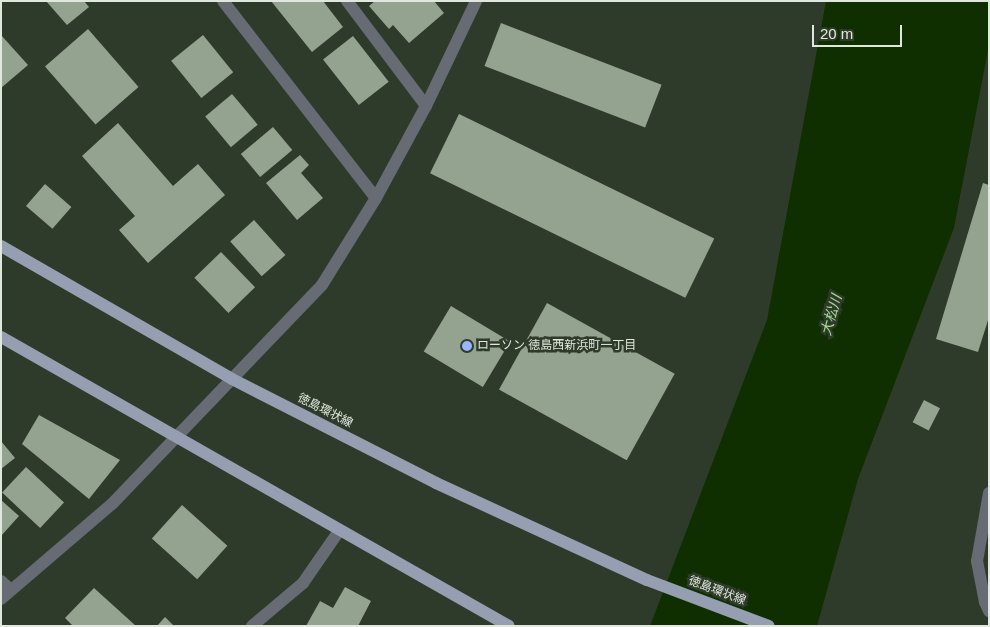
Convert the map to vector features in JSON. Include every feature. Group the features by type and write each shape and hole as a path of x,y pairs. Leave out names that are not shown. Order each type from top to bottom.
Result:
{"main road":[{"name":"徳島環状線","path":"1,246 232,379 436,483 651,582 769,626"},
{"path":"1,337 509,626"}],"street":[{"path":"223,1 376,198"},
{"path":"346,1 426,106"},
{"path":"1,599 112,504 322,285 376,198 426,106 476,1"},
{"path":"989,492 977,561 985,602 989,611"},
{"path":"252,626 303,584 339,531"},
{"path":"1,580 12,590"}],"water":[{"name":"大松川","path":"826,1 989,1 989,45 954,228 858,479 817,626 650,626 767,320"}],"building":[{"path":"46,1 84,1 89,7 67,25"},
{"path":"271,1 323,1 343,27 312,52"},
{"path":"375,1 434,1 444,13 409,43 393,25 389,29 369,6"},
{"path":"501,23 662,85 645,128 485,66"},
{"path":"88,29 139,87 95,125 45,66"},
{"path":"1,35 28,65 1,88"},
{"path":"203,35 233,72 201,98 171,61"},
{"path":"353,36 389,82 359,105 323,59"},
{"path":"232,94 258,125 231,147 205,116"},
{"path":"459,114 714,238 685,298 430,173"},
{"path":"118,123 173,186 198,164 225,195 148,263 119,230 135,216 82,156"},
{"path":"273,127 292,150 260,177 241,154"},
{"path":"300,155 309,165 301,173 323,198 297,220 266,183"},
{"path":"983,183 989,185 989,317 978,352 936,339"},
{"path":"45,184 71,207 52,229 26,206"},
{"path":"254,220 285,255 262,276 230,241"},
{"path":"221,252 255,287 228,313 194,278"},
{"path":"547,303 675,374 627,460 499,390"},
{"name":"ローソン 徳島西新浜町一丁目","path":"451,306 510,342 483,387 424,351"},
{"path":"924,400 940,408 929,430 913,422"},
{"path":"39,415 120,460 89,499 22,444"},
{"path":"1,441 15,458 1,469"},
{"path":"26,467 64,502 40,528 2,493"},
{"path":"1,500 19,516 1,536"},
{"path":"182,505 227,546 197,579 152,538"},
{"path":"345,587 371,601 358,626 306,626 320,601 333,608"},
{"path":"94,588 136,626 73,626 65,618"},
{"path":"165,617 174,626 157,626"}],"place":[{"name":"ローソン 徳島西新浜町一丁目","path":"467,346"}]}
